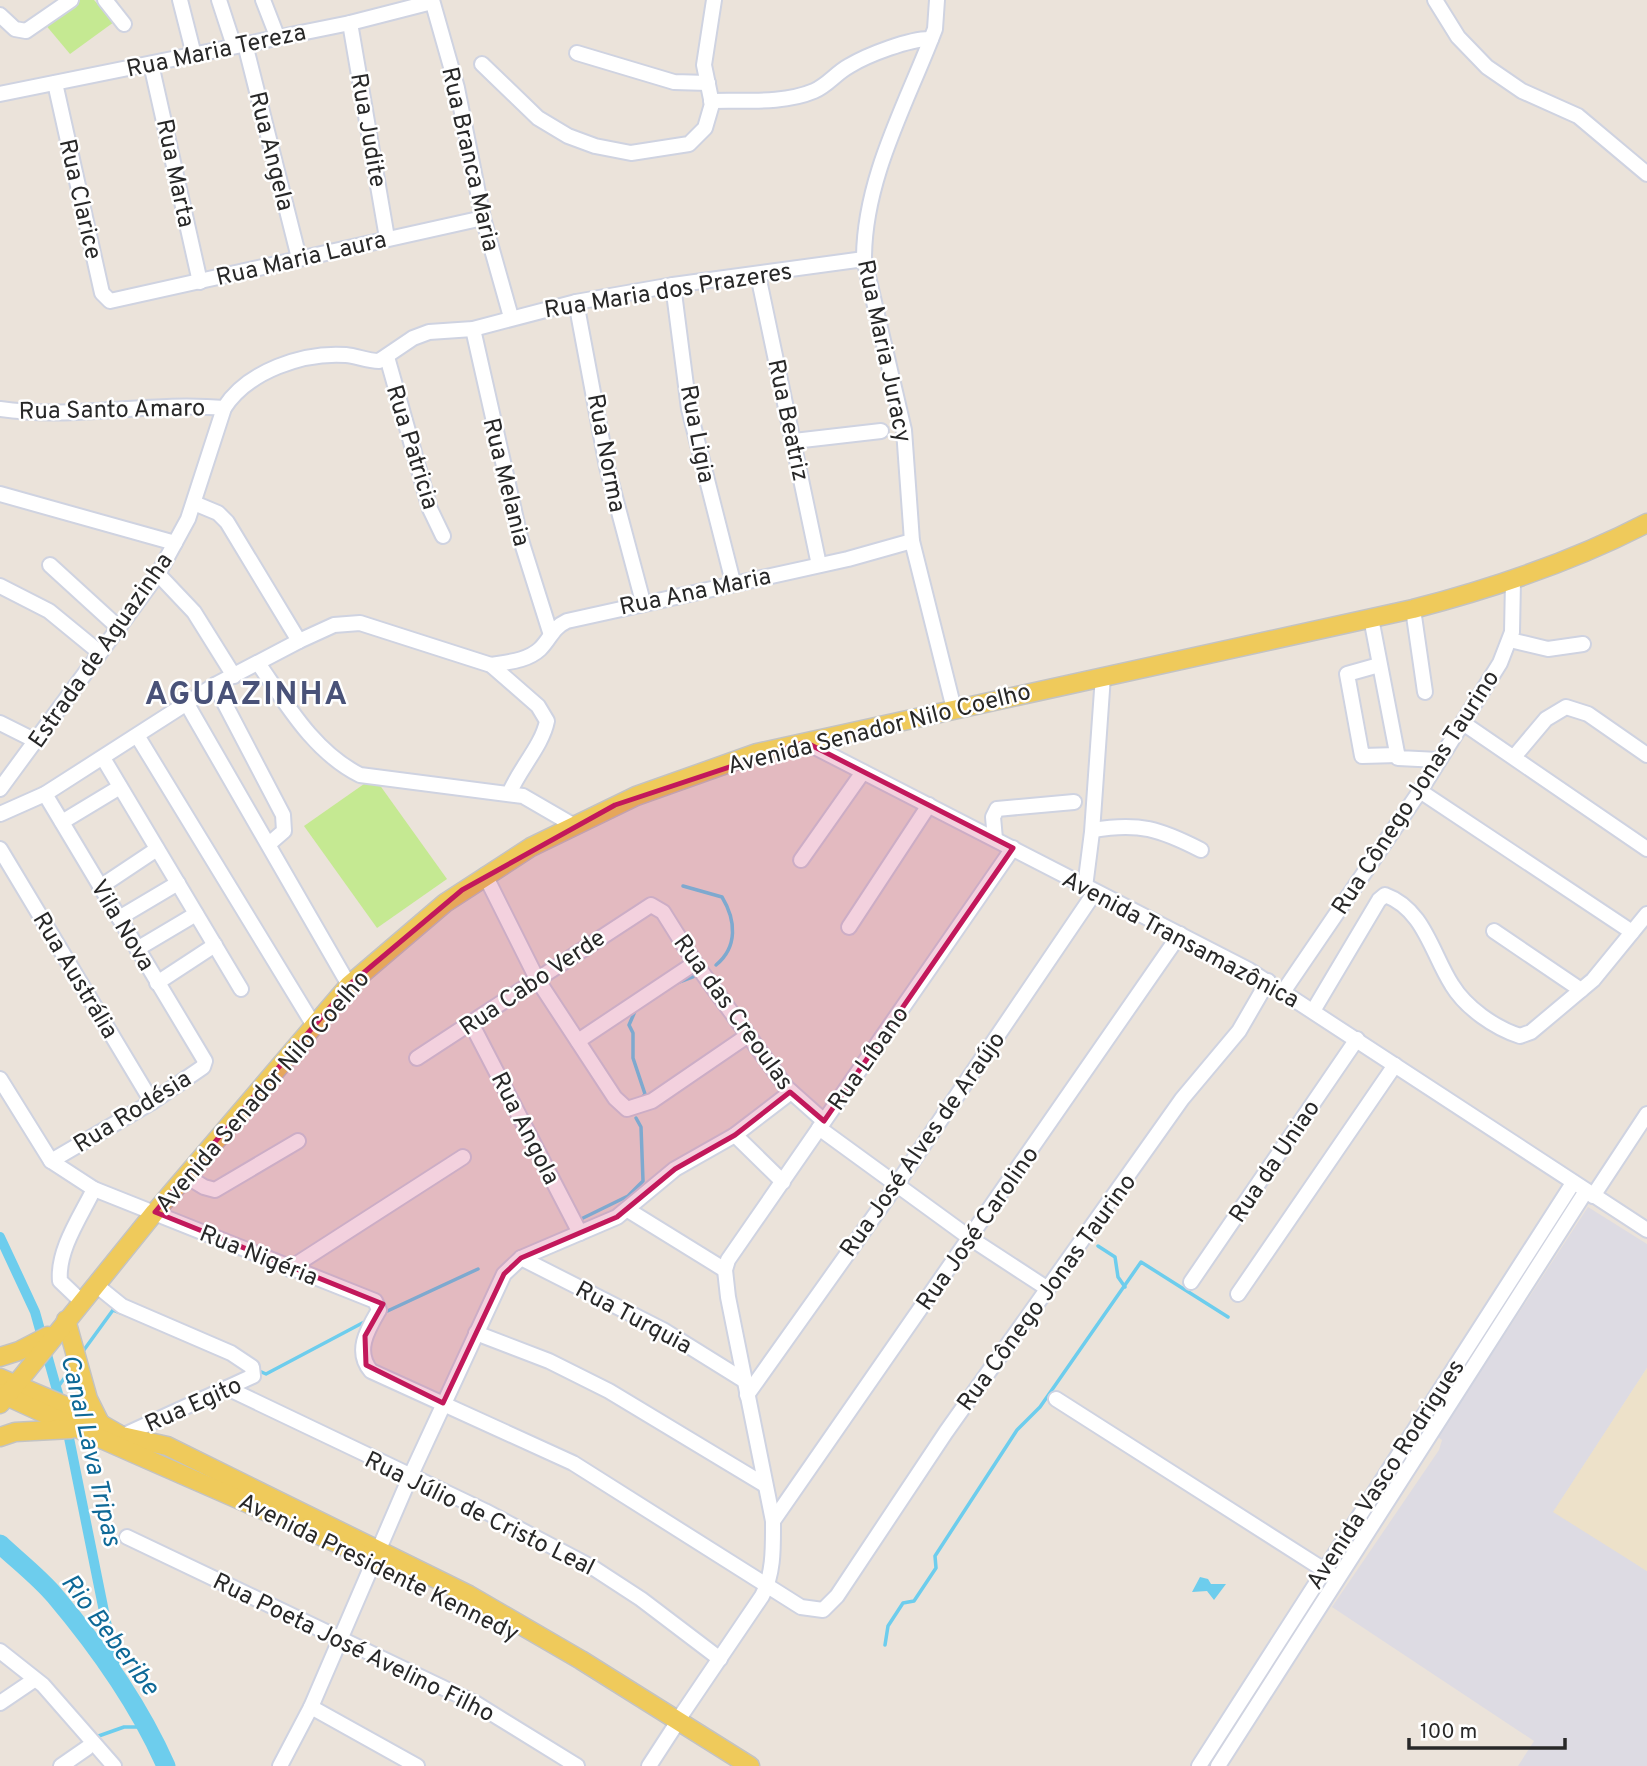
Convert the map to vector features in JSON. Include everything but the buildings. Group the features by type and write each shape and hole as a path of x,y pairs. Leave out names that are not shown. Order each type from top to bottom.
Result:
{"main road":[{"name":"Avenida Senador Nilo Coelho","path":"4,1391 40,1346 62,1326 313,1024 349,985 445,903 485,875 573,825 658,788 757,753 1413,609 1513,581 1590,551 1647,523"},
{"path":"62,1326 83,1386 86,1426"},
{"path":"0,1357 40,1346"},
{"name":"Avenida Presidente Kennedy","path":"4,1391 50,1415 86,1426 196,1472 301,1510 376,1554"},
{"path":"0,1437 50,1415"},
{"name":"Avenida Presidente Kennedy","path":"207,1475 469,1595 675,1725 750,1766"},
{"name":"Avenida Presidente Kennedy","path":"675,1725 727,1766"}],"street":[{"path":"0,15 15,29 26,31 71,0"},
{"path":"105,0 124,24"},
{"path":"180,0 194,55"},
{"name":"Rua Angela","path":"219,0 240,45 299,258"},
{"path":"263,0 277,36"},
{"name":"Rua Maria Juracy","path":"937,0 937,16 931,38 871,196 864,232 864,259 904,430 912,541 954,709"},
{"path":"1434,0 1458,37 1487,67 1522,92 1577,116 1647,174"},
{"name":"Rua Maria Tereza","path":"0,94 350,23 393,6 432,1"},
{"name":"Rua Branca Maria","path":"432,1 457,88 483,218 511,317"},
{"path":"482,64 538,118 568,136 616,152 648,152 689,144 705,128 711,101 705,46 709,2"},
{"name":"Rua Judite","path":"350,23 387,238"},
{"path":"711,101 766,100 811,92 827,85 850,65 905,43 931,38"},
{"path":"577,53 674,82 708,83"},
{"name":"Rua Marta","path":"150,64 200,282"},
{"name":"Rua Clarice","path":"55,83 102,293 110,301 120,301"},
{"name":"Rua Maria Laura","path":"120,301 483,218"},
{"name":"Rua Maria dos Prazeres","path":"472,329 576,302 673,285 864,259"},
{"name":"Rua Beatriz","path":"758,275 818,565"},
{"name":"Rua Ligia","path":"673,285 690,409 733,582"},
{"name":"Rua Norma","path":"576,302 614,499 643,602"},
{"path":"387,356 421,334 472,329"},
{"name":"Rua Melania","path":"472,329 520,537 550,632"},
{"name":"Estrada de Aguazinha","path":"0,789 158,574 194,503 224,408 230,399 274,368 309,356 349,355 370,361 387,356"},
{"name":"Rua Patricia","path":"387,356 430,509 443,536"},
{"name":"Rua Santo Amaro","path":"0,409 76,412 187,405 224,408"},
{"path":"794,441 881,430"},
{"path":"0,494 175,543"},
{"path":"194,503 218,513 227,522 299,641"},
{"name":"Rua Ana Maria","path":"491,665 531,655 541,648 550,632 567,621 818,565 912,541"},
{"path":"50,565 119,628"},
{"path":"158,574 194,612 234,676"},
{"name":"Rua Cônego Jonas Taurino","path":"1283,992 1420,790 1500,663 1510,640 1514,616 1513,581"},
{"path":"0,586 49,611 99,652"},
{"path":"1413,609 1425,692"},
{"path":"1371,618 1398,755 1403,759 1439,760"},
{"path":"0,814 45,794 138,737 215,685 334,625 360,623 491,665 538,706 547,721 544,732 523,764 509,794"},
{"path":"1510,640 1548,649 1583,643"},
{"path":"258,663 314,740 343,766 360,775 509,794 538,802 573,825"},
{"path":"1379,665 1347,674 1350,701 1362,757 1398,755"},
{"name":"Rua José Alves de Araújo","path":"746,1388 897,1184 1090,889 1102,676"},
{"path":"215,685 283,815 284,831 269,844"},
{"path":"187,704 349,985"},
{"path":"1514,757 1546,719 1566,708 1588,715 1647,755"},
{"path":"0,723 37,741"},
{"path":"1463,723 1647,849"},
{"path":"138,737 313,1024"},
{"name":"Avenida Transamazônica","path":"805,741 1268,981 1647,1230"},
{"path":"103,758 241,989"},
{"path":"801,860 863,772"},
{"path":"62,822 120,787"},
{"path":"1420,790 1632,932"},
{"name":"Vila Nova","path":"45,794 202,1056"},
{"path":"995,839 993,817 997,809 1074,802"},
{"path":"849,927 929,805"},
{"path":"1093,830 1123,825 1141,826 1172,835 1201,850"},
{"name":"Rua Líbano","path":"725,1270 735,1250 1013,848"},
{"name":"Rua Austrália","path":"0,849 152,1101"},
{"path":"100,887 157,849"},
{"path":"485,875 537,979 615,1098 631,1109 652,1101 747,1036"},
{"path":"119,918 178,883"},
{"name":"Rua Cônego Jonas Taurino","path":"1313,1011 1379,900 1385,895 1392,898 1424,929 1459,995 1476,1011 1517,1036 1531,1032 1581,990"},
{"name":"Rua das Creoulas","path":"647,906 654,906 663,912 695,963 747,1036 791,1092 822,1125 970,1238 1048,1289"},
{"name":"Rua Cabo Verde","path":"417,1058 647,906"},
{"path":"137,949 196,914"},
{"path":"1494,931 1581,990 1647,914"},
{"name":"Rua José Carolino","path":"773,1521 1180,934"},
{"path":"158,983 215,945"},
{"path":"578,1041 695,963"},
{"name":"Rua Cônego Jonas Taurino","path":"768,1585 801,1607 814,1610 829,1606 946,1432 1182,1099 1239,1031 1268,981"},
{"name":"Rua Angola","path":"471,1023 580,1233"},
{"name":"Rua da Uniao","path":"1191,1282 1357,1039"},
{"name":"Rua Rodésia","path":"51,1161 203,1067 202,1056"},
{"path":"1238,1294 1395,1065"},
{"name":"Rua Nigéria","path":"0,1079 51,1161 94,1189 289,1269 375,1301 379,1310 368,1329 363,1352 371,1371 443,1403"},
{"path":"280,1766 311,1706 443,1403 505,1274 521,1258 628,1210 675,1169 735,1135 791,1092"},
{"name":"Avenida Vasco Rodrigues","path":"1218,1766 1542,1260 1647,1114"},
{"path":"735,1135 783,1182"},
{"path":"186,1176 215,1190 298,1141"},
{"path":"289,1269 463,1157"},
{"name":"Avenida Vasco Rodrigues","path":"1199,1766 1573,1183"},
{"path":"82,1302 60,1281 60,1269 63,1254 94,1189"},
{"path":"628,1210 725,1270 773,1521 768,1585 649,1766"},
{"path":"1529,1251 1542,1260"},
{"name":"Rua Turquia","path":"521,1258 663,1330 746,1388"},
{"name":"Rua Egito","path":"96,1285 122,1306 252,1371 227,1388 122,1443"},
{"path":"476,1333 548,1362 609,1391 765,1485"},
{"name":"Rua Júlio de Cristo Leal","path":"227,1388 485,1511 595,1569 633,1593 720,1658"},
{"path":"1056,1399 1339,1579"},
{"path":"443,1403 573,1463 768,1585"},
{"name":"Rua Poeta José Avelino Filho","path":"127,1537 475,1703 577,1766"},
{"path":"0,1651 43,1685 114,1766"},
{"path":"0,1703 31,1682"},
{"path":"311,1706 417,1766"},
{"path":"61,1766 87,1748"}],"highlighted area":[{"path":"805,742 1013,848 824,1121 790,1092 735,1135 675,1169 617,1217 521,1258 504,1274 443,1403 366,1365 365,1336 383,1304 155,1212 349,985 462,890 615,805"}],"shaded area":[{"path":"1588,1207 1647,1244 1647,1368 1554,1511 1647,1571 1647,1766 1518,1766 1534,1741 1332,1607 1439,1450 1442,1440 1438,1437"},
{"path":"1647,1368 1647,1571 1553,1512"}],"green space":[{"path":"73,0 94,0 114,22 70,54 44,23"},
{"path":"374,777 447,879 377,928 304,826"},
{"path":"1456,1373 1462,1377 1343,1562 1337,1558"},
{"path":"1325,1579 1331,1583 1214,1766 1206,1766"}],"water":[{"path":"1200,1577 1208,1579 1211,1584 1226,1584 1214,1600 1207,1591 1192,1592"}],"waterway":[{"path":"683,886 722,897 727,906 733,933 728,950 716,965"},
{"path":"674,984 700,974"},
{"path":"636,1009 629,1025 633,1033 633,1058 645,1094 640,1100"},
{"path":"579,1220 628,1196 643,1181 641,1127 636,1118"},
{"name":"Canal Lava Tripas","path":"0,1237 35,1312 62,1408"},
{"path":"1098,1246 1115,1257 1118,1277 1125,1287"},
{"path":"885,1645 888,1626 903,1603 914,1601 936,1568 935,1556 1017,1430 1040,1407 1141,1262 1228,1317"},
{"path":"381,1314 478,1269"},
{"path":"81,1354 113,1310 121,1313"},
{"path":"257,1370 266,1374 368,1320"},
{"path":"58,1387 73,1366"},
{"name":"Canal Lava Tripas","path":"66,1423 118,1681"},
{"name":"Rio Beberibe","path":"0,1544 49,1589 87,1636 130,1699 166,1766"},
{"path":"93,1738 124,1727 146,1727"}],"district":[{"name":"AGUAZINHA","path":"247,693"}]}
